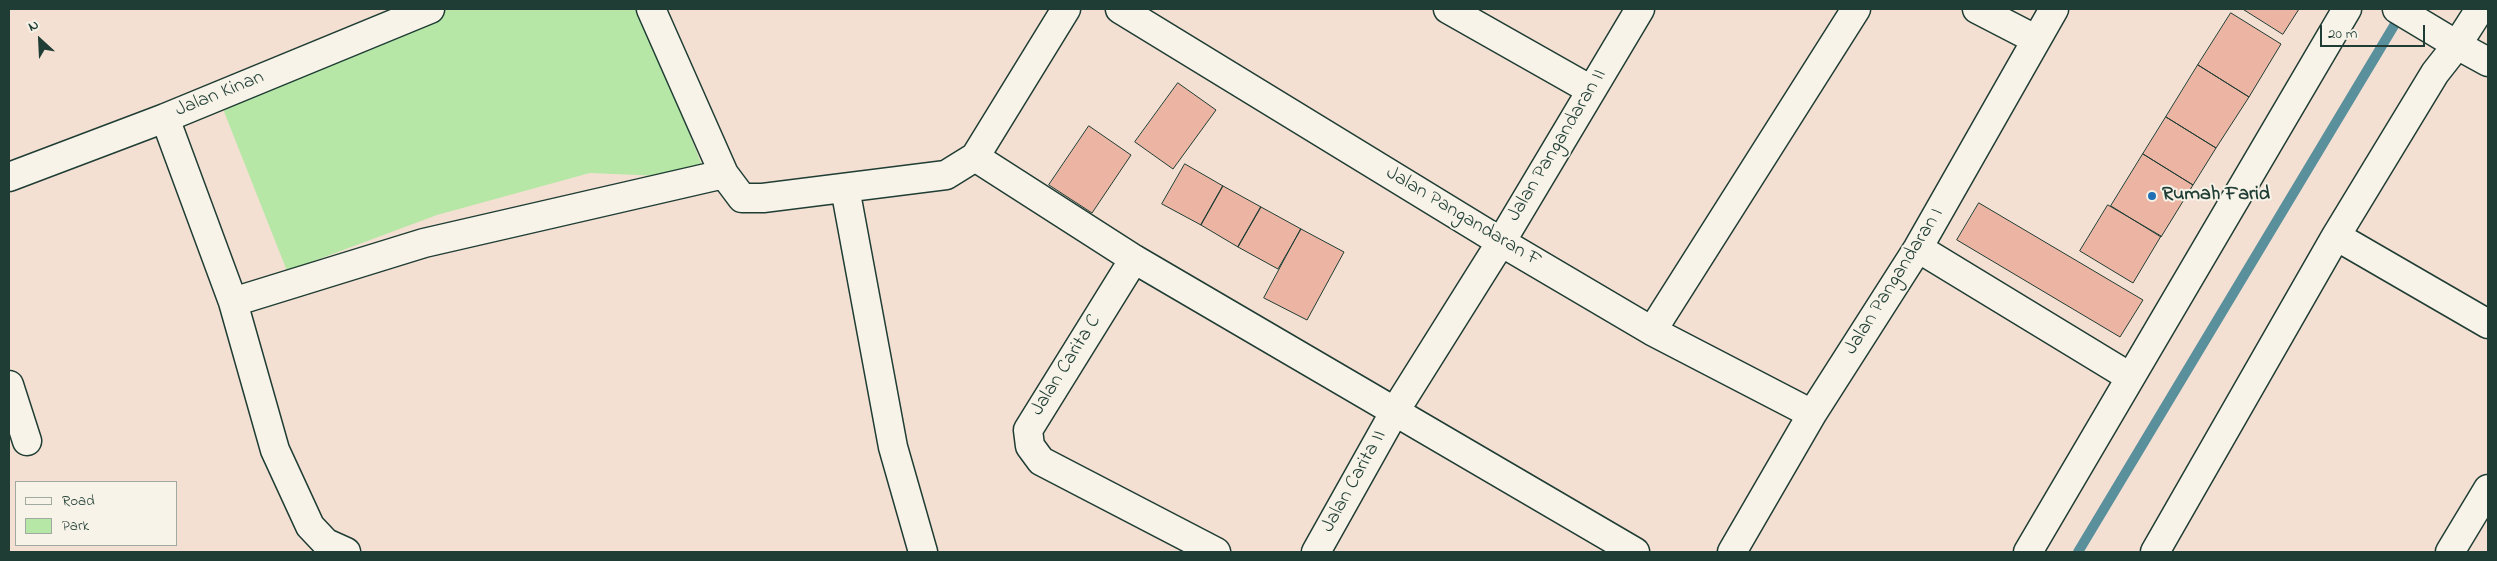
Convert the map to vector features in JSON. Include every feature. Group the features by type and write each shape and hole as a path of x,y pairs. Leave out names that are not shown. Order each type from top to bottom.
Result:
{"street":[{"name":"Jalan Kinan","path":"9,177 164,118 430,9"},
{"path":"651,9 724,174 742,198 764,198 946,175 975,157 1066,9"},
{"name":"Jalan Pangandaran F","path":"1120,9 1501,242 1652,331 1812,414"},
{"path":"1448,9 1591,90"},
{"name":"Jalan Pangandaran II","path":"1395,411 1501,242 1640,9"},
{"path":"1652,331 1856,9"},
{"path":"1977,9 2035,39"},
{"name":"Jalan Pangandaran I","path":"1732,552 1812,414 1918,248 2035,39 2054,9"},
{"path":"2028,552 2347,9"},
{"path":"2397,9 2488,62"},
{"path":"2155,552 2336,236 2435,73 2448,40 2480,9"},
{"path":"164,118 233,302 275,450 310,526 327,549"},
{"path":"975,157 1134,259 1635,552"},
{"path":"233,302 424,243 724,174"},
{"path":"845,188 892,447 923,552"},
{"path":"2336,236 2488,324"},
{"path":"1918,248 2130,377"},
{"name":"Jalan Carita C","path":"1134,259 1028,430 1030,446 1041,461 1216,552"},
{"path":"9,385 27,441"},
{"name":"Jalan Carita II","path":"1316,552 1395,411"},
{"path":"2450,552 2488,489"}],"green space":[{"path":"442,9 640,9 707,178 590,173 437,215 287,271 219,99"}],"building":[{"path":"2243,9 2299,9 2283,34"},
{"path":"2231,13 2281,44 2249,97 2198,65"},
{"path":"2198,65 2249,97 2216,148 2166,117"},
{"path":"1178,83 1216,110 1173,169 1135,142"},
{"path":"2166,117 2216,148 2193,185 2143,154"},
{"path":"1089,126 1131,155 1092,213 1049,185"},
{"name":"Rumah Farid","path":"2143,154 2193,185 2161,237 2111,206"},
{"path":"1185,164 1223,186 1201,225 1162,204"},
{"path":"1223,186 1261,207 1238,247 1201,225"},
{"path":"1979,203 2143,300 2120,337 1957,240"},
{"path":"2108,205 2161,236 2133,283 2080,251"},
{"path":"1261,207 1301,229 1278,269 1238,247"},
{"path":"1301,229 1344,252 1307,320 1264,298"}],"waterway":[{"path":"2078,552 2401,14"}],"place":[{"name":"Rumah Farid","path":"2152,196"}]}
